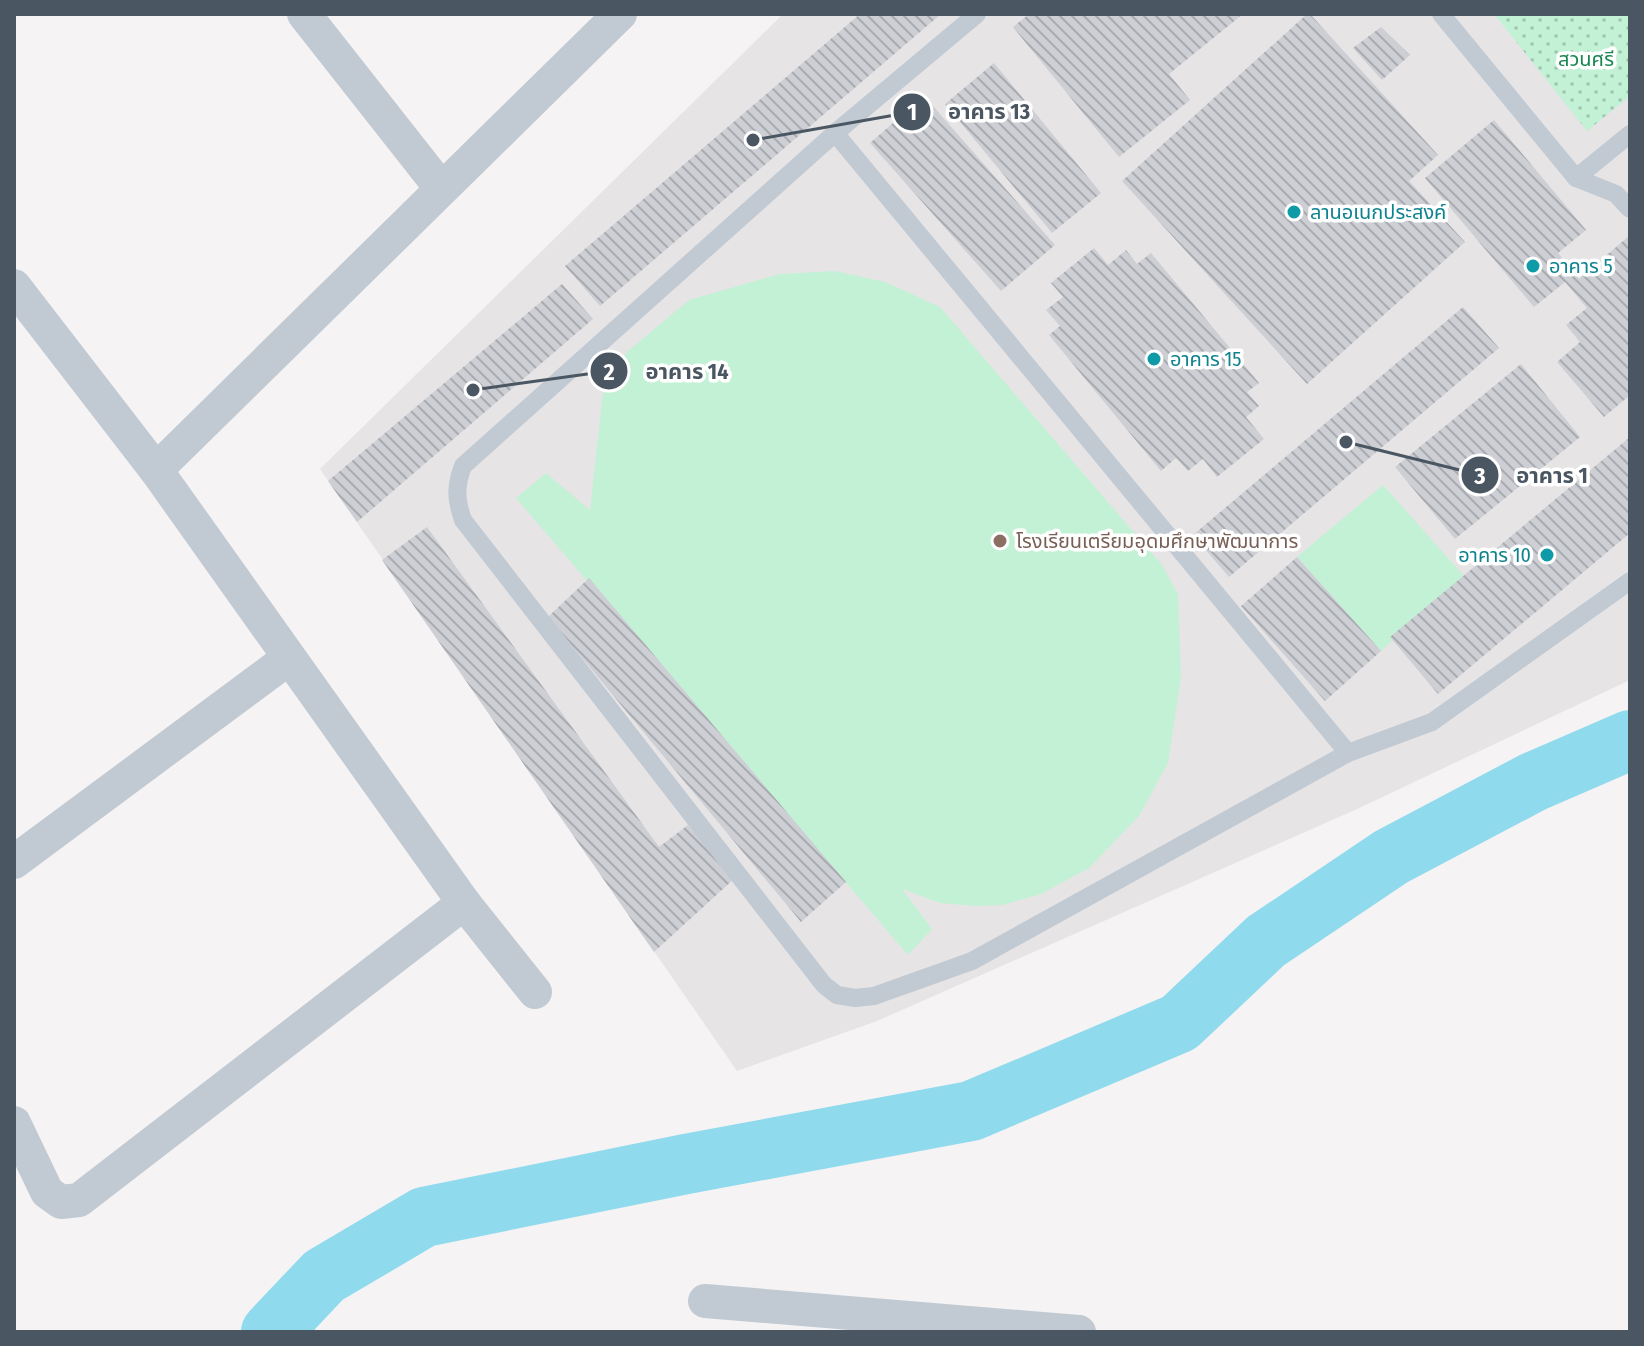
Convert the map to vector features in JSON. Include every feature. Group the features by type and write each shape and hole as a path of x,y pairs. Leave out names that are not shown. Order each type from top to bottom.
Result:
{"street":[{"path":"304,14 441,188"},
{"path":"156,470 620,14"},
{"path":"14,286 156,470 464,903 535,992"},
{"path":"14,862 289,658"},
{"path":"14,1123 47,1192 61,1202 79,1200 464,903"},
{"path":"705,1301 1079,1332"}],"lane":[{"path":"977,14 835,133 463,466 457,481 456,500 463,520 824,985 837,995 855,998 874,996 972,961 1348,753 1432,722 1630,581"},
{"path":"1441,14 1576,178 1616,194 1630,209"},
{"path":"835,133 1348,753"},
{"path":"1576,178 1630,134"}],"shaded area":[{"name":"โรงเรียนเตรียมอุดมศึกษาพัฒนาการ","path":"783,14 1630,14 1630,680 1355,810 877,1021 737,1071 320,469"}],"green space":[{"name":"สวนศรี","path":"1494,14 1630,14 1630,96 1587,131"},
{"path":"835,271 885,282 940,307 1162,565 1178,594 1181,677 1168,763 1139,816 1089,868 1041,894 1002,905 976,906 940,903 902,889 932,929 908,955 516,498 546,473 590,510 603,392 614,369 627,352 689,300 780,274"},
{"path":"1383,485 1464,576 1381,651 1297,557"}],"building":[{"path":"860,14 941,14 600,306 565,266"},
{"path":"1029,14 1243,14 1169,74 1190,100 1119,157 1013,27"},
{"name":"ลานอเนกประสงค์","path":"1307,14 1438,155 1409,181 1465,242 1307,384 1122,181"},
{"path":"1381,27 1410,55 1382,80 1353,48"},
{"path":"994,63 1101,193 1052,233 945,104"},
{"path":"924,96 1055,245 1001,291 870,143"},
{"name":"อาคาร 5","path":"1494,120 1586,230 1558,253 1579,279 1630,235 1630,395 1604,417 1557,362 1580,342 1566,325 1587,308 1565,282 1534,307 1425,178"},
{"name":"อาคาร 15","path":"1094,248 1108,265 1126,250 1137,264 1151,253 1259,383 1247,392 1259,406 1246,417 1264,439 1217,477 1203,459 1188,471 1176,458 1161,471 1049,335 1060,326 1046,310 1063,297 1051,283"},
{"path":"562,284 593,319 357,522 328,481"},
{"path":"1463,307 1499,348 1229,577 1193,535"},
{"path":"1521,364 1580,437 1455,539 1395,467"},
{"name":"อาคาร 10","path":"1630,437 1630,533 1438,694 1390,637"},
{"path":"427,527 659,847 688,825 735,878 654,952 382,560"},
{"path":"1297,557 1381,651 1325,701 1241,606"},
{"path":"589,578 846,882 801,922 548,617"}],"waterway":[{"path":"271,1332 324,1276 424,1217 971,1111 1179,1023 1266,941 1391,857 1533,782 1630,740"}],"place":[{"name":"อาคาร 13","path":"753,140"},
{"name":"ลานอเนกประสงค์","path":"1294,212"},
{"name":"อาคาร 5","path":"1533,266"},
{"name":"อาคาร 15","path":"1154,359"},
{"name":"อาคาร 14","path":"473,390"},
{"name":"อาคาร 1","path":"1346,442"},
{"name":"โรงเรียนเตรียมอุดมศึกษาพัฒนาการ","path":"1000,541"},
{"name":"อาคาร 10","path":"1547,555"}]}
